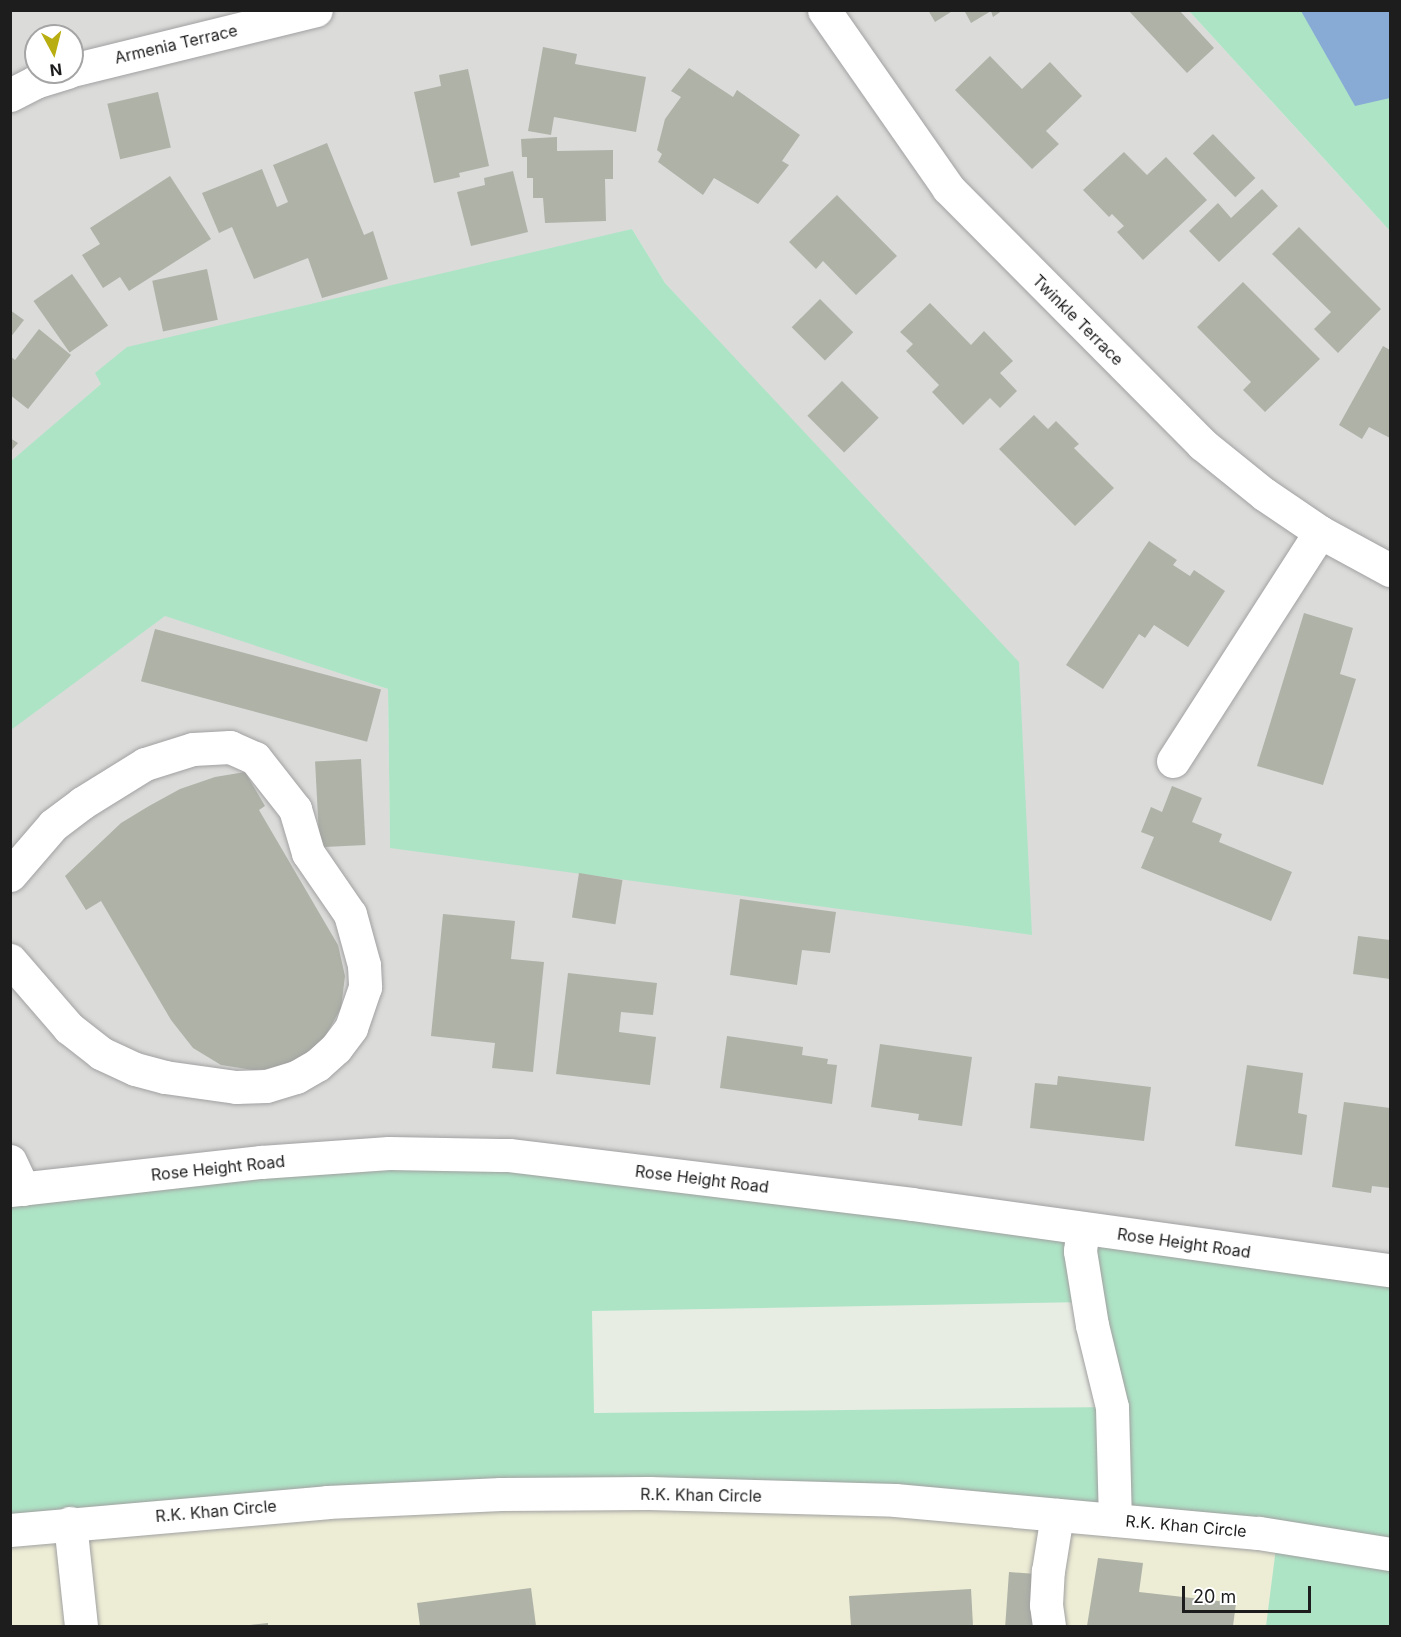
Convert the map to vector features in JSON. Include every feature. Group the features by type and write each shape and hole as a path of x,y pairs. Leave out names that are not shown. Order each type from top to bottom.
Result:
{"street":[{"name":"Armenia Terrace","path":"84,67 316,10"},
{"name":"Twinkle Terrace","path":"824,10 948,188 1202,444 1264,494 1320,532 1390,570"},
{"path":"10,95 31,84"},
{"path":"1173,762 1320,532"},
{"path":"10,875 53,825 82,802 145,764 193,749 230,747 255,758 295,809 308,853 350,914 364,965 365,987 351,1028 336,1048 317,1065 296,1077 266,1086 236,1087 165,1077 135,1069 101,1053 69,1028 10,960"},
{"name":"Rose Height Road","path":"15,1180 389,1153 509,1155 912,1204 1390,1270"},
{"path":"1083,1229 1080,1251 1092,1325 1112,1407 1115,1520"},
{"name":"R.K. Khan Circle","path":"10,1530 327,1502 512,1494 649,1493 895,1500 1259,1533 1390,1554"},
{"path":"1049,1626 1047,1594 1057,1515"},
{"path":"70,1523 81,1626"}],"shaded area":[{"path":"11,11 1189,11 1390,231 1390,1269 11,1189 10,730 165,615 388,689 390,847 747,372 665,283 632,229 101,384 11,462"},
{"path":"1301,11 1390,11 1390,98 1355,106"},
{"path":"646,1495 1277,1539 1266,1626 11,1626 10,1533"}],"green space":[{"path":"1189,11 1390,11 1390,231 1201,24"},
{"path":"632,229 665,283 1019,662 1032,935 390,848 388,689 165,616 11,730 10,462 101,384 95,373 127,347"},
{"path":"390,1150 1390,1269 1390,1626 1266,1626 1277,1540 646,1495 11,1533 11,1189","holes":["1088,1302 1112,1407 594,1413 592,1311"]}],"building":[{"path":"928,10 954,10 935,22"},
{"path":"964,10 1003,10 993,17 991,11 971,23"},
{"path":"1128,10 1179,10 1214,48 1187,73"},
{"path":"543,47 577,54 575,64 646,77 636,132 554,117 551,135 528,131"},
{"path":"990,56 1022,89 1050,62 1082,96 1046,131 1059,144 1032,169 955,90"},
{"path":"689,68 733,97 737,90 800,135 782,161 789,165 758,204 714,178 703,195 658,162 662,154 657,150 665,119 681,97 671,91"},
{"path":"468,69 489,166 459,173 460,177 434,183 414,92 441,86 439,75"},
{"path":"158,92 171,148 120,159 107,104"},
{"path":"1213,134 1255,178 1235,197 1193,153"},
{"path":"557,137 557,151 613,150 613,179 605,179 606,221 545,223 543,198 533,198 533,178 527,178 527,157 522,157 521,139"},
{"path":"327,143 364,235 373,231 388,279 322,298 308,258 254,279 232,227 219,233 202,193 262,169 277,207 288,202 273,165"},
{"path":"1124,152 1147,175 1166,157 1207,200 1143,260 1117,232 1124,226 1112,214 1109,217 1083,190"},
{"path":"513,171 528,232 471,246 457,192 485,185 484,178"},
{"path":"170,176 211,239 129,291 120,277 103,288 82,255 100,244 90,228"},
{"path":"1262,189 1278,206 1219,262 1189,231 1218,203 1231,218"},
{"path":"837,195 897,256 856,295 823,261 816,269 789,242"},
{"path":"1299,227 1381,309 1338,353 1314,329 1331,312 1272,254"},
{"path":"207,269 218,320 163,332 152,281"},
{"path":"72,274 108,326 70,353 33,301"},
{"path":"1243,282 1320,359 1265,412 1243,390 1251,382 1197,327"},
{"path":"820,299 853,332 825,361 792,327"},
{"path":"930,303 971,345 984,331 1013,361 1000,373 1017,391 1000,408 990,398 963,425 932,392 939,385 906,351 913,344 900,332"},
{"path":"10,310 24,320 10,338"},
{"path":"39,329 71,355 28,409 10,395 10,356 15,360"},
{"path":"1383,346 1390,350 1390,438 1369,427 1362,439 1339,425"},
{"path":"842,381 879,418 844,452 807,416"},
{"path":"1034,415 1048,429 1056,421 1079,444 1074,448 1114,488 1075,526 999,449"},
{"path":"10,438 18,443 10,452"},
{"path":"1149,541 1177,560 1173,565 1190,576 1194,570 1225,591 1188,647 1154,625 1145,638 1139,634 1103,689 1066,665"},
{"path":"1304,613 1353,628 1340,674 1356,679 1323,785 1257,766"},
{"path":"155,629 381,690 367,742 141,681"},
{"path":"361,759 366,845 320,847 315,761"},
{"path":"245,772 265,806 259,810 338,945 345,976 341,1008 325,1037 301,1058 270,1069 253,1070 221,1065 193,1048 171,1020 101,901 86,910 65,876 121,823 149,806 180,789 215,777"},
{"path":"1172,786 1202,798 1192,822 1222,834 1219,842 1292,872 1271,921 1141,868 1154,837 1141,832 1151,807 1162,812"},
{"path":"579,873 622,880 615,924 572,917"},
{"path":"740,899 836,912 830,953 802,950 797,985 730,975"},
{"path":"443,914 515,921 511,959 544,962 533,1072 492,1068 495,1043 431,1036"},
{"path":"1358,936 1390,940 1390,979 1353,974"},
{"path":"568,973 657,983 653,1015 621,1012 619,1032 656,1037 650,1085 556,1074"},
{"path":"727,1036 803,1047 802,1055 828,1059 827,1064 837,1065 832,1104 720,1088"},
{"path":"880,1044 972,1057 962,1126 918,1120 919,1114 871,1107"},
{"path":"1247,1065 1303,1073 1298,1113 1307,1115 1302,1155 1235,1146"},
{"path":"1058,1076 1151,1087 1144,1141 1030,1128 1035,1083 1057,1085"},
{"path":"1344,1102 1390,1108 1390,1188 1372,1186 1371,1193 1332,1187"},
{"path":"1098,1558 1143,1563 1139,1592 1236,1603 1233,1626 1087,1626"},
{"path":"1009,1572 1040,1574 1036,1626 1005,1626"},
{"path":"531,1588 536,1626 420,1626 417,1603"},
{"path":"971,1589 973,1626 851,1626 849,1596"},
{"path":"268,1623 268,1626 250,1626 250,1625"}]}
